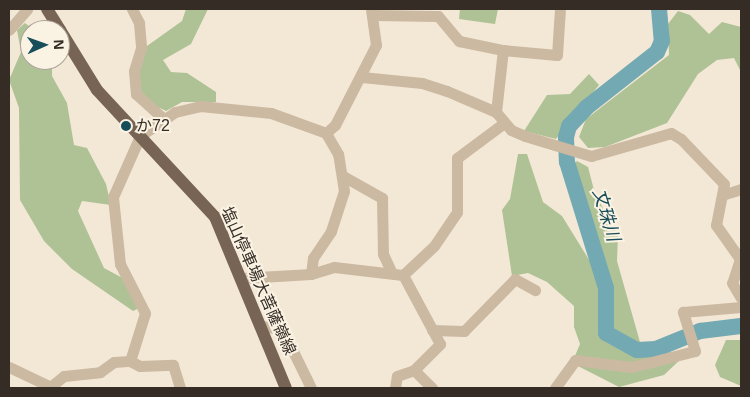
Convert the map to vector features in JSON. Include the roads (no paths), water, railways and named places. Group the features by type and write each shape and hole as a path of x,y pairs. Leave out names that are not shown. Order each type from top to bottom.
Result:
{"main road":[{"name":"塩山停車場大菩薩嶺線","path":"47,9 54,20"},
{"name":"塩山停車場大菩薩嶺線","path":"70,46 97,90 215,217 243,278 286,388"}],"street":[{"path":"9,30 27,9"},
{"path":"132,9 139,23 141,48 134,71 136,94 163,118"},
{"path":"326,133 335,125 362,77 376,46 371,12 434,15 465,44 557,55 560,9"},
{"path":"496,112 503,50"},
{"path":"362,77 422,83 496,112 504,123 546,142 582,154 650,142 671,133 724,184 725,194 716,225 740,259 732,283 741,298"},
{"path":"130,361 145,313 120,264 113,197 140,136 163,118 188,107 229,107 271,113 326,133 343,176 344,192 331,230 312,258 311,274"},
{"path":"403,275 434,246 457,212 457,158 504,123"},
{"path":"343,176 382,198 383,254 391,271"},
{"path":"725,194 741,189"},
{"path":"243,278 311,274 334,267 391,271 403,275 440,344 414,370 397,376 395,388"},
{"path":"432,330 464,332 515,279 535,290"},
{"path":"555,388 575,360 632,367 695,350 683,312 741,307"},
{"path":"262,326 276,328 289,343 311,388"},
{"path":"9,366 49,387 64,376 100,372 114,362 130,361 140,366 173,365 180,388"},
{"path":"414,370 432,388"}],"waterway":[{"name":"文珠川","path":"659,9 662,41 657,52 587,107 569,126 566,137 567,162 606,288 606,333 637,350 656,349 700,331 741,326"}],"place":[{"name":"か72","path":"126,126"}]}
